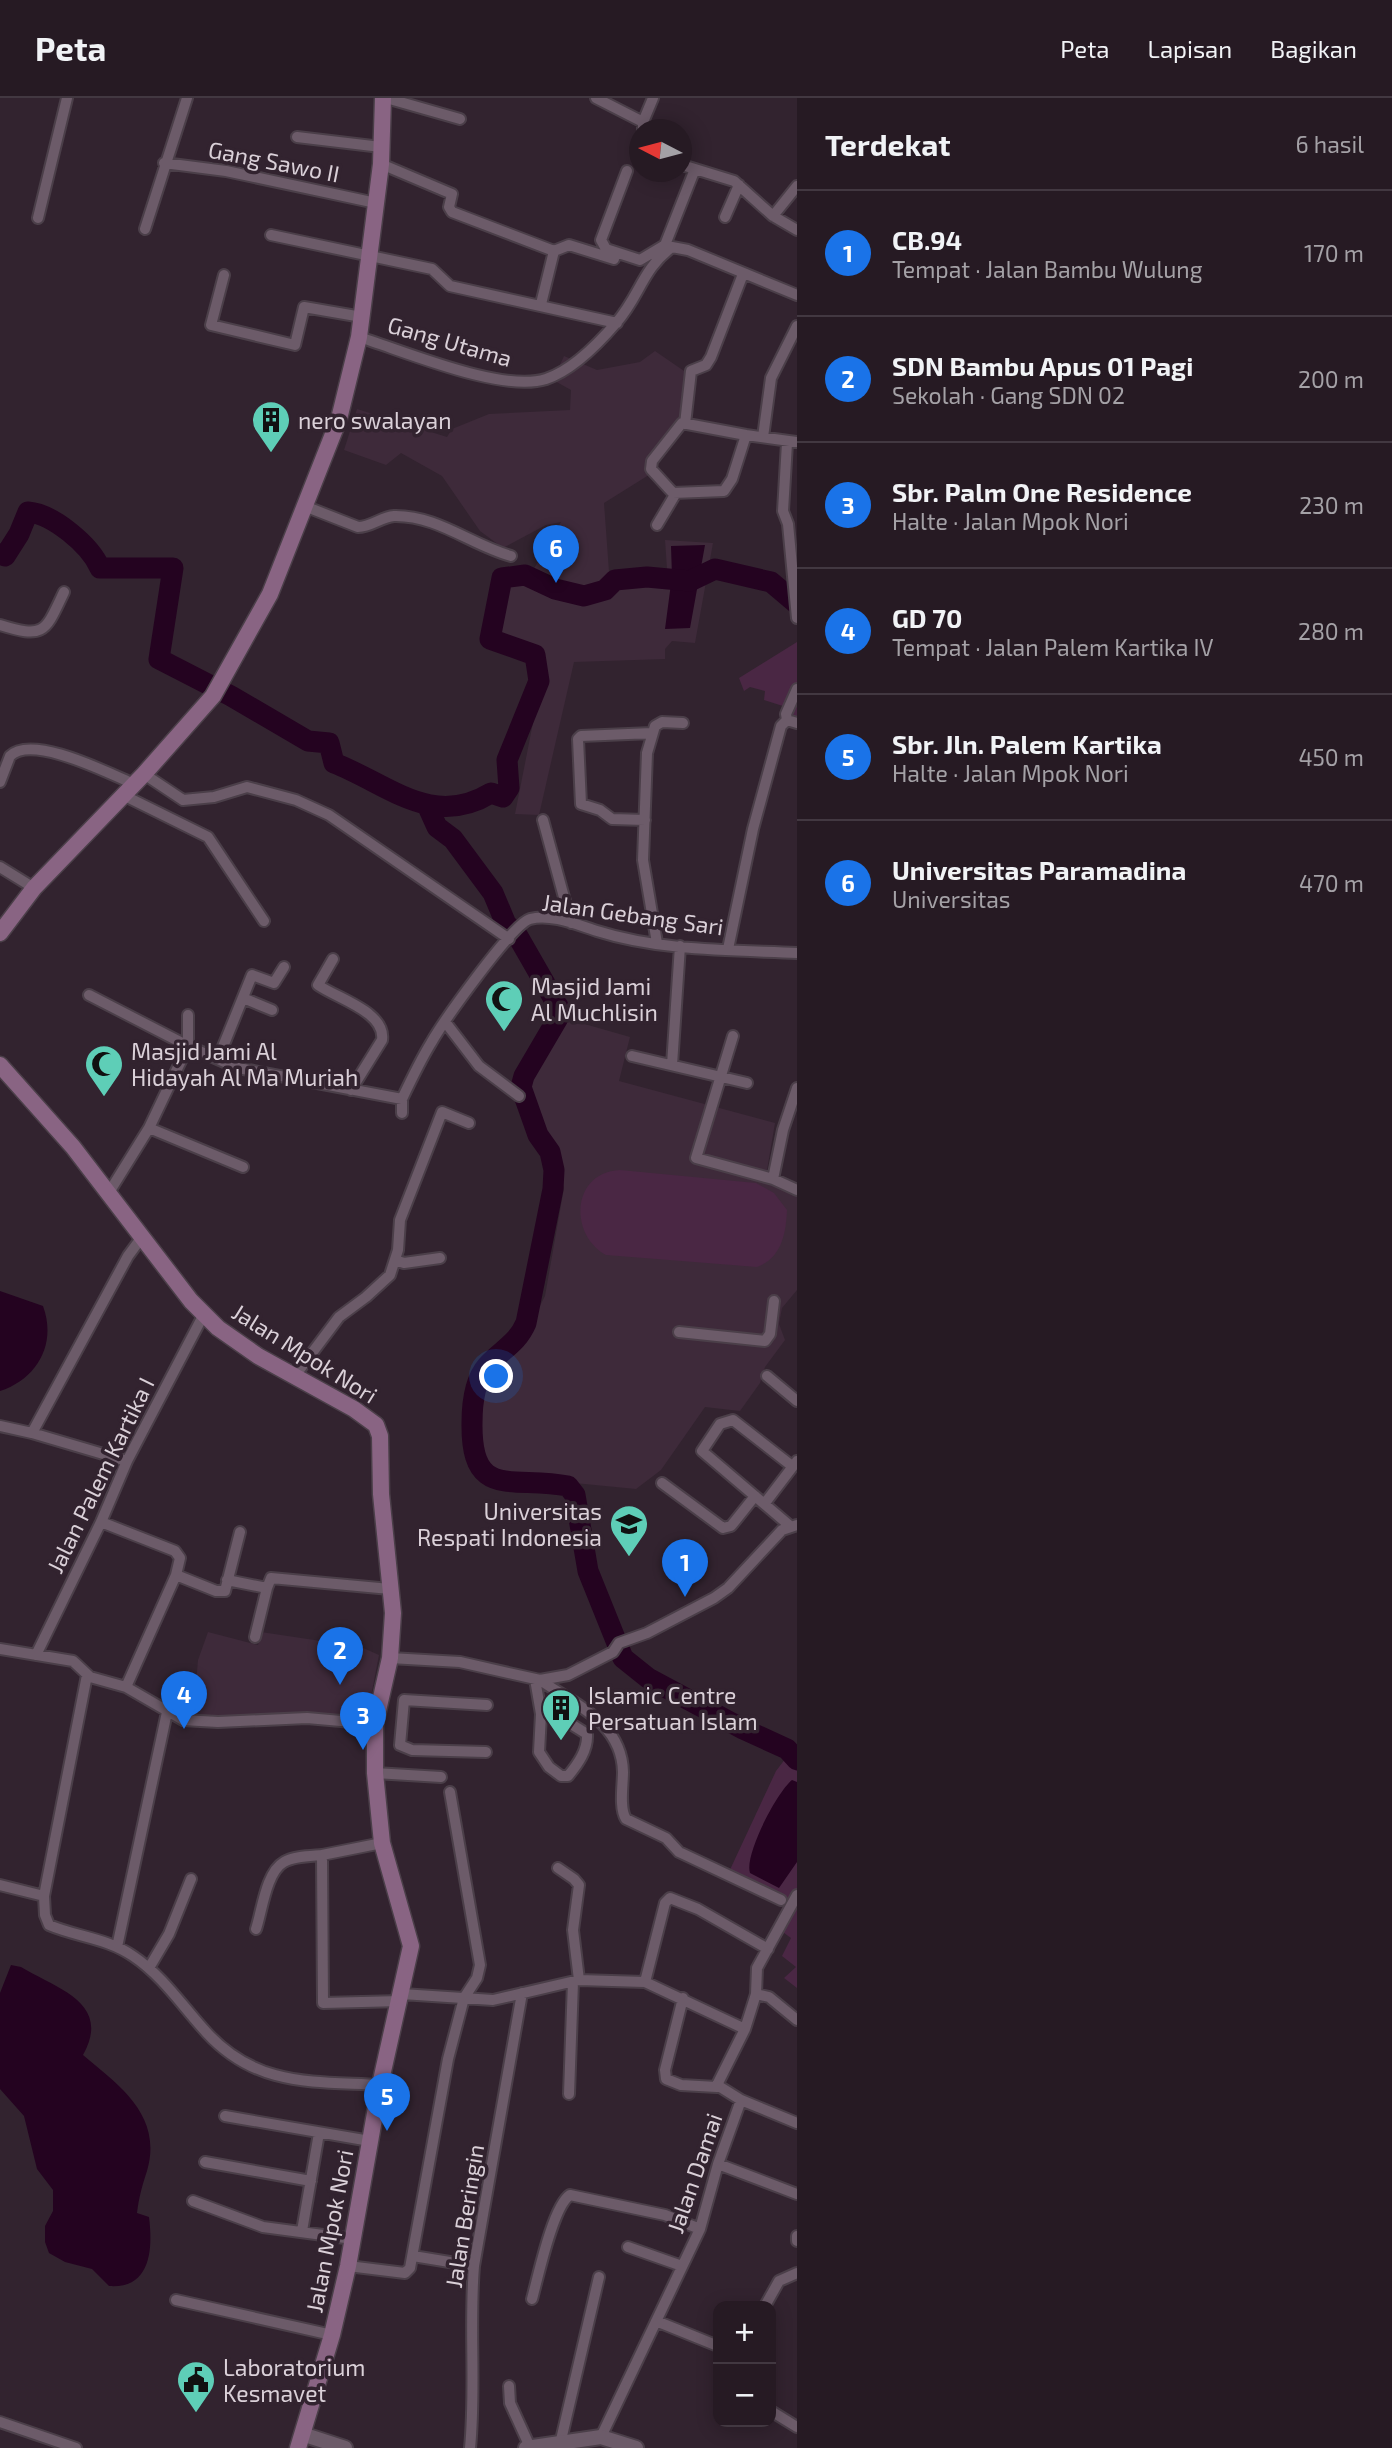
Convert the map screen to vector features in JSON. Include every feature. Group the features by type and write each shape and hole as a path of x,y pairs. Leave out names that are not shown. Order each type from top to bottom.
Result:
{"main road":[{"path":"0,933 34,888 134,784 216,690 270,594 307,507 339,419 359,337 371,258 385,98"},
{"name":"Jalan Mpok Nori","path":"0,1065 48,1117 204,1314 237,1343 354,1409 376,1425 380,1436 381,1494 393,1613 390,1658 375,1730 375,1773 382,1843 410,1934 411,1946 402,1997 380,2085 348,2266 332,2335 300,2441"}],"street":[{"path":"38,218 67,98"},
{"path":"145,229 187,98"},
{"path":"385,98 460,119"},
{"path":"596,98 631,119"},
{"path":"646,119 653,98"},
{"path":"297,137 382,147"},
{"name":"Gang Sawo II","path":"164,163 226,171 376,203"},
{"path":"381,164 452,194 449,207 452,212 554,251 569,245 647,270 674,246 797,295"},
{"path":"692,168 738,185 773,216 797,230"},
{"path":"627,171 601,240 606,249 640,260 665,244 695,169"},
{"path":"725,217 738,185"},
{"path":"773,216 797,186"},
{"path":"271,235 435,271 450,286 541,304 617,323"},
{"path":"541,304 554,251"},
{"name":"Gang Utama","path":"359,337 470,373 533,382 569,368 617,323 630,307 647,270"},
{"path":"685,424 691,372 706,365 711,357 743,274"},
{"path":"224,275 211,326 294,345 304,307 362,317"},
{"path":"763,437 771,378 797,326"},
{"path":"746,435 732,479 724,492 676,493 665,487 651,465 682,423 792,442 783,510 791,555 796,614"},
{"path":"657,525 676,493"},
{"path":"307,507 358,527 366,527 390,516 423,520 443,526 492,551 511,556"},
{"path":"0,625 31,634 39,633 46,628 64,592"},
{"path":"728,949 753,829 781,726 792,722 797,690"},
{"path":"657,943 644,870 647,753 655,726 662,722 683,723"},
{"path":"645,820 612,819 600,810 581,804 578,739 581,736 652,733"},
{"path":"0,782 10,756 26,749 77,760 134,784 183,800 214,797 247,787 305,803 340,823 509,939"},
{"path":"134,784 208,837 264,921"},
{"path":"543,820 571,923"},
{"path":"0,867 34,888"},
{"name":"Jalan Gebang Sari","path":"402,1099 423,1056 446,1023 519,926 531,918 571,923 611,935 657,943 797,953"},
{"path":"672,1065 680,946"},
{"path":"333,959 318,985 376,1020 383,1033 382,1040 351,1090"},
{"path":"218,1059 252,975 274,982 284,967"},
{"path":"89,995 188,1046 238,1068 402,1099 402,1114"},
{"path":"243,998 272,1010"},
{"path":"108,1194 149,1128 188,1046 188,1016"},
{"path":"446,1023 480,1066 519,1096"},
{"path":"733,1036 723,1077 696,1158 773,1179 797,1190"},
{"path":"632,1056 747,1083"},
{"path":"773,1179 783,1130 797,1088"},
{"path":"294,1377 339,1317 390,1275 395,1260 400,1220 442,1112 469,1123"},
{"path":"149,1128 243,1167"},
{"path":"32,1433 128,1256 142,1237"},
{"path":"395,1260 404,1263 440,1258"},
{"path":"679,1332 765,1341 770,1334 774,1301"},
{"name":"Jalan Palem Kartika I","path":"36,1656 101,1522 127,1461 204,1314"},
{"path":"767,1376 797,1401"},
{"path":"538,1680 568,1675 714,1598 728,1588 793,1525 755,1496 702,1451 720,1423 733,1420 795,1463 765,1503"},
{"path":"0,1426 127,1461"},
{"path":"662,1483 723,1528 731,1526 755,1496"},
{"path":"101,1522 174,1551 180,1563 126,1687"},
{"path":"176,1575 216,1591 225,1591 240,1532"},
{"path":"255,1637 271,1578 390,1589"},
{"path":"227,1580 267,1588"},
{"path":"1,1653 73,1661 88,1675 126,1687 183,1720 212,1722 295,1717 375,1730 398,1737"},
{"path":"390,1658 460,1662 538,1680 603,1724 616,1738 622,1757 626,1819 666,1838 679,1852 781,1900"},
{"path":"88,1675 44,1896 49,1925 117,1947 149,1968 208,2034 245,2065 281,2078 380,2085"},
{"path":"538,1680 541,1714 539,1752 549,1767 561,1776 568,1776 577,1765 587,1742 587,1734 555,1714 541,1714"},
{"path":"486,1752 404,1749 398,1737 404,1700 487,1705"},
{"path":"117,1947 167,1712"},
{"path":"375,1773 441,1777"},
{"path":"348,2266 405,2273 413,2256 448,2059 464,1998 477,1978 480,1965 450,1792"},
{"path":"256,1929 271,1881 279,1866 286,1860 382,1843"},
{"path":"322,1855 323,2003 402,1997 493,2000 576,1981 645,1982 745,2029"},
{"path":"558,1868 575,1879 579,1885 573,1930 576,1981 569,2094"},
{"path":"149,1968 169,1934 191,1879"},
{"path":"0,1885 44,1896"},
{"name":"Jalan Damai","path":"601,2437 700,2229 718,2164 741,2100 717,2087 745,2029 756,1994 757,1968 797,1895"},
{"path":"645,1982 665,1903 670,1898 698,1909 768,1949"},
{"name":"Jalan Beringin","path":"470,2448 474,2404 471,2298 474,2266 522,1993"},
{"path":"756,1994 769,1997 797,2020"},
{"path":"683,1998 665,2070 666,2079 681,2085 717,2087"},
{"path":"741,2100 797,2123"},
{"path":"225,2116 370,2141"},
{"path":"302,2231 319,2133"},
{"path":"205,2162 311,2181"},
{"path":"718,2164 797,2194"},
{"path":"532,2299 552,2230 564,2199 570,2195 665,2215 700,2229"},
{"path":"193,2201 263,2227 353,2239"},
{"path":"628,2247 682,2266"},
{"path":"413,2256 474,2266"},
{"path":"768,2301 779,2281 797,2273"},
{"path":"561,2440 600,2277"},
{"path":"176,2300 332,2335"},
{"path":"656,2321 713,2344"},
{"path":"509,2386 510,2403 528,2447 561,2440 601,2437 636,2448"},
{"path":"776,2413 797,2427"},
{"path":"0,2422 76,2448"},
{"path":"300,2441 345,2448"}],"shaded area":[{"path":"655,351 687,373 680,424 648,463 652,473 604,503 610,585 668,583 665,540 713,543 695,643 672,641 665,649 665,659 574,662 539,815 515,814 545,662 488,649 503,580 520,583 532,572 561,522 546,525 503,548 480,531 442,476 401,453 386,465 344,450 357,409 447,437 452,429 489,414 570,410 571,390 553,380 564,356 597,370 640,362"},
{"path":"705,545 690,628 665,629 672,576 671,546"},
{"path":"797,642 797,721 789,717 786,707 764,700 765,691 750,687 744,691 739,678"},
{"path":"560,1017 630,1037 619,1081 775,1123 765,1182 797,1196 797,1290 782,1308 779,1324 785,1340 765,1367 760,1383 740,1411 705,1407 661,1470 636,1489 493,1475 481,1464 475,1439 479,1394 486,1375 522,1341 545,1296 564,1188 553,1146 534,1115 526,1092"},
{"path":"620,1170 756,1183 774,1193 787,1210 781,1244 772,1258 757,1267 606,1255 585,1233 581,1205 584,1192 592,1181 604,1173"},
{"path":"0,1291 43,1306 47,1334 41,1358 34,1369 24,1378 0,1391"},
{"path":"208,1632 258,1645 261,1632 361,1647 379,1655 366,1722 193,1719 198,1660"},
{"path":"789,1754 797,1762 797,1988 784,1978 796,1967 782,1956 791,1938 780,1930 794,1905 728,1874 776,1771"},
{"path":"792,1780 797,1782 797,1862 779,1888 750,1873 749,1864 763,1824 778,1797"},
{"path":"11,1965 21,1967 65,1991 86,2010 91,2022 90,2037 83,2055 124,2091 144,2118 150,2151 137,2213 149,2217 150,2242 146,2265 134,2281 109,2286 92,2269 65,2262 49,2253 45,2242 45,2226 53,2211 53,2190 37,2169 24,2116 0,2089 0,1993"}],"waterway":[{"path":"0,554 5,556 19,534 28,512 48,518 70,532 88,550 100,568 173,568 159,659 231,696 308,741 329,743 334,763 392,791 430,805 470,803 491,793 503,797 509,788 507,760 539,681 535,655 490,639 502,578 525,575 555,589 584,596 605,590 615,580 647,577 690,581 715,569 771,582 797,604"},
{"path":"428,807 437,827 453,839 493,893 506,924 512,930"},
{"path":"516,933 559,1008 558,1018 524,1076 521,1087 538,1135 550,1152 554,1170 553,1189 526,1323 513,1342 487,1366 477,1386 472,1423 474,1448 479,1464 487,1474 499,1480 568,1486 575,1495 588,1571 623,1658 648,1678 743,1729 787,1749 797,1760"}],"place":[{"name":"nero swalayan","path":"271,454"},
{"name":"Universitas Paramadina","path":"556,583"},
{"name":"Masjid Jami Al Muchlisin","path":"504,1033"},
{"name":"Masjid Jami Al Hidayah Al Ma Muriah","path":"104,1098"},
{"name":"Universitas Respati Indonesia","path":"629,1558"},
{"name":"CB.94","path":"685,1597"},
{"name":"SDN Bambu Apus 01 Pagi","path":"340,1685"},
{"name":"GD 70","path":"184,1729"},
{"name":"Islamic Centre Persatuan Islam","path":"561,1742"},
{"name":"Sbr. Palm One Residence","path":"363,1750"},
{"name":"Sbr. Jln. Palem Kartika","path":"387,2131"},
{"name":"Laboratorium Kesmavet","path":"196,2414"}]}
